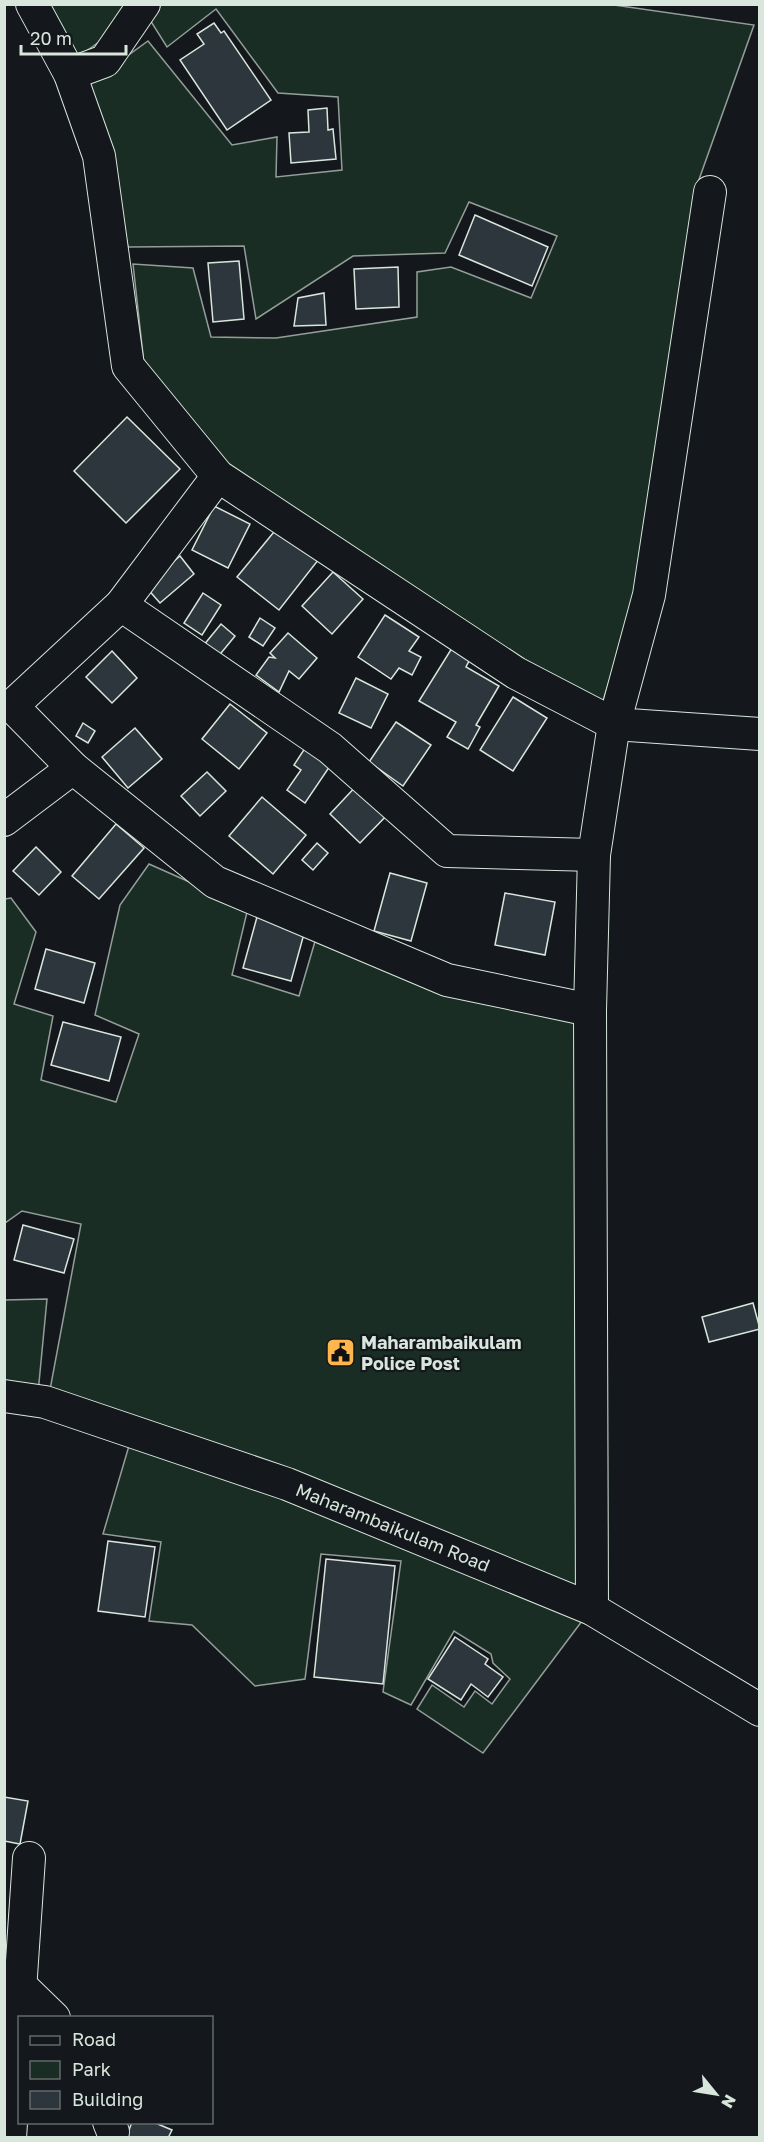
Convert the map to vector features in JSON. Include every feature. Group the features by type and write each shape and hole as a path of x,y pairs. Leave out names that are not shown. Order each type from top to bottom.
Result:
{"street":[{"path":"32,4 70,74 99,156 128,366 218,476 516,673 614,724 759,734"},
{"path":"70,74 105,61 144,4"},
{"path":"592,1609 590,1010 594,855 614,724 649,595 710,192"},
{"path":"218,476 121,605 12,706 73,768 215,882 447,980 590,1010"},
{"path":"121,605 330,748 447,851 594,855"},
{"path":"4,820 73,768"},
{"name":"Maharambaikulam Road","path":"4,1396 45,1402 287,1484 592,1609 759,1710"},
{"path":"19,2016 29,1858"},
{"path":"21,1986 52,2016"},
{"path":"10,2138 18,2027"}],"green space":[{"path":"607,4 754,25 696,188 634,601 602,704 491,640 226,469 144,364 133,264 193,268 211,337 276,338 417,317 417,272 451,267 531,298 557,236 469,202 445,253 353,256 256,319 244,246 128,247 110,162 80,83 109,69 148,41 232,145 277,137 276,177 342,170 338,97 278,93 216,9 167,47 150,20 157,5"},
{"path":"40,5 135,5 124,24 71,62"},
{"path":"149,864 248,908 232,975 299,996 316,938 581,1016 584,1597 49,1395 81,1224 22,1211 5,1223 5,899 11,898 36,932 14,1004 53,1016 41,1080 116,1102 139,1034 95,1015 120,905"},
{"path":"47,1299 38,1393 5,1387 4,1300"},
{"path":"131,1439 585,1617 483,1753 417,1709 432,1685 464,1707 475,1691 492,1704 510,1679 493,1663 491,1654 454,1631 411,1705 383,1692 401,1561 321,1554 305,1679 255,1686 192,1625 149,1621 161,1542 103,1534"}],"building":[{"path":"214,23 221,33 224,31 271,100 227,130 180,60 204,44 197,34"},
{"path":"327,108 328,130 333,129 336,159 291,163 289,133 309,132 308,110"},
{"path":"475,215 548,247 532,286 459,255"},
{"path":"239,261 244,319 213,322 208,263"},
{"path":"398,267 399,307 356,309 354,269"},
{"path":"324,293 326,325 294,326 298,298"},
{"path":"127,417 180,469 126,523 74,471"},
{"path":"214,506 250,524 228,568 192,550"},
{"path":"278,527 319,559 279,610 237,577"},
{"path":"180,556 194,574 160,603 145,586"},
{"path":"333,572 363,599 332,634 302,606"},
{"path":"203,593 221,605 202,635 184,623"},
{"path":"385,615 419,637 409,651 421,657 412,675 399,668 391,679 358,657"},
{"path":"260,618 275,628 263,646 249,637"},
{"path":"221,624 235,636 217,658 203,646"},
{"path":"288,633 317,658 299,679 289,671 279,692 256,675 269,657 275,658 270,653"},
{"path":"452,648 470,659 466,667 499,686 476,725 480,727 468,749 447,737 456,722 419,701"},
{"path":"112,651 137,678 112,703 86,677"},
{"path":"356,678 388,694 371,728 339,713"},
{"path":"513,697 547,718 513,771 480,750"},
{"path":"230,704 267,733 239,769 202,739"},
{"path":"396,722 431,745 403,786 369,762"},
{"path":"83,723 95,731 88,743 76,736"},
{"path":"135,728 162,759 128,788 102,757"},
{"path":"309,742 334,760 305,803 287,790 301,770 294,765"},
{"path":"207,772 226,791 200,816 181,796"},
{"path":"359,783 390,812 360,843 330,814"},
{"path":"262,797 306,835 273,874 229,836"},
{"path":"116,824 144,848 99,899 72,876"},
{"path":"317,843 328,853 313,870 302,860"},
{"path":"36,847 61,872 39,895 13,871"},
{"path":"390,873 427,883 411,941 374,931"},
{"path":"505,893 555,902 545,955 495,945"},
{"path":"257,917 305,930 291,981 243,968"},
{"path":"46,949 95,963 84,1003 35,989"},
{"path":"63,1022 121,1037 109,1081 51,1065"},
{"path":"23,1225 74,1239 64,1273 14,1260"},
{"path":"753,1303 760,1329 709,1342 702,1317"},
{"path":"108,1541 155,1547 145,1617 98,1611"},
{"path":"326,1559 395,1566 383,1684 314,1677"},
{"path":"455,1637 488,1659 485,1664 503,1677 488,1697 471,1684 461,1700 428,1679"},
{"path":"4,1797 28,1801 20,1844 4,1841"},
{"path":"131,2124 158,2124 172,2130 168,2138 126,2138"}],"place":[{"name":"Maharambaikulam Police Post","path":"340,1352"}]}
